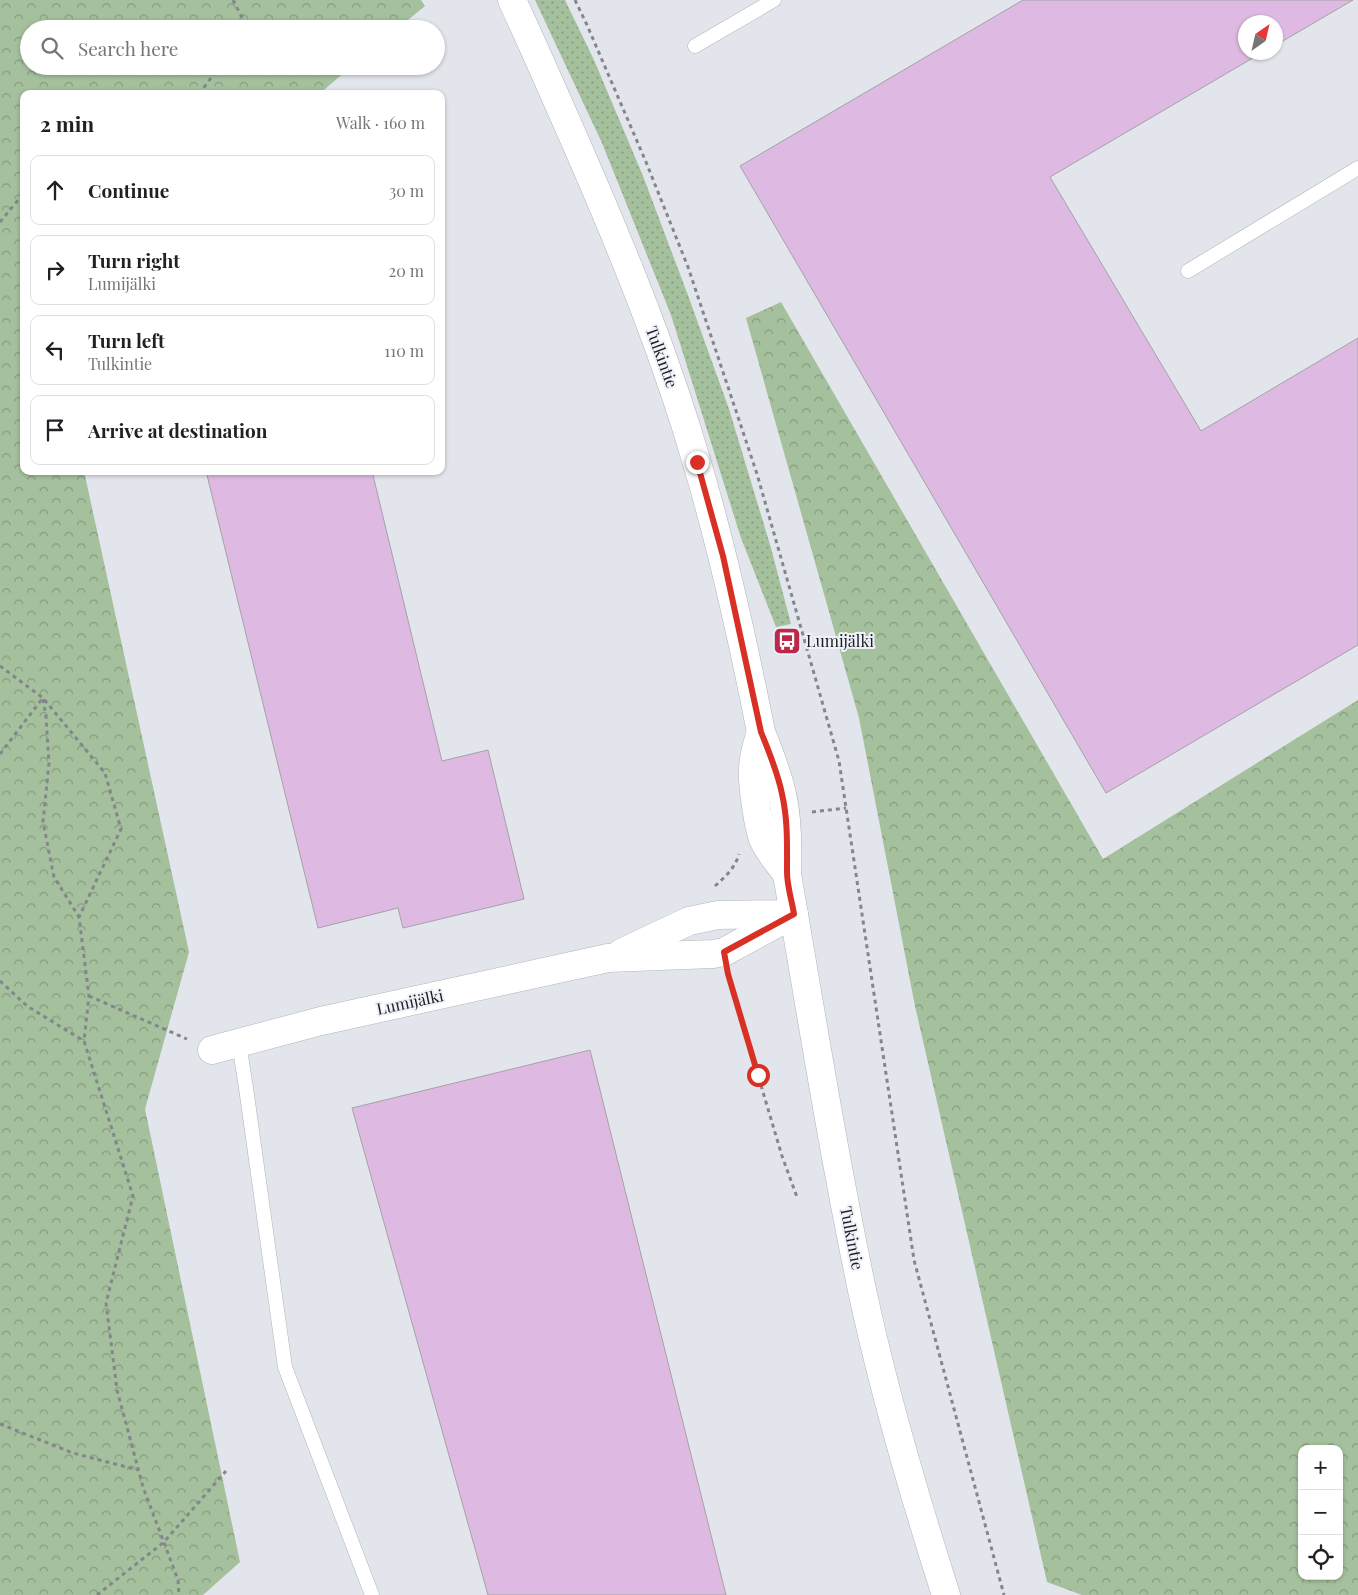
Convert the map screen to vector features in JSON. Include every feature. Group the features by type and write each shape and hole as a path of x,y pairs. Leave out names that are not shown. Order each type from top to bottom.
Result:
{"main road":[{"name":"Tulkintie","path":"512,0 622,249 671,382 697,462 723,556 761,732 772,759 782,794 788,847 787,874 838,1170 862,1291 891,1408 946,1595"},
{"name":"Lumijälki","path":"608,958 690,921 718,914 794,914"},
{"name":"Lumijälki","path":"212,1050 321,1021 608,958 724,952 794,914"}],"lane":[{"path":"696,46 774,0"},
{"path":"1188,271 1358,168"},
{"path":"239,1043 285,1367 372,1595"}],"path":[{"path":"233,0 243,20"},
{"path":"575,0 642,153 688,267 757,474 839,762 914,1260 1004,1595"},
{"path":"202,90 213,75"},
{"path":"0,222 20,198"},
{"path":"0,666 43,698 105,773 121,829 79,917"},
{"path":"0,754 43,698"},
{"path":"43,698 49,763 43,822 54,877 79,917 89,996 84,1041 133,1196 106,1303 117,1390 143,1487 178,1580 178,1595"},
{"path":"724,952 728,974 782,1156 797,1197"},
{"path":"0,980 27,1006 84,1041"},
{"path":"89,996 212,1050"},
{"path":"0,1424 73,1453 138,1470"},
{"path":"97,1595 164,1542 226,1472"}],"green space":[{"path":"0,0 421,0 425,6 408,20 20,20 20,75 341,75 324,90 20,90 20,475 85,475 189,952 145,1109 240,1562 203,1595 0,1595"},
{"path":"535,0 565,0 594,60 643,176 729,409 771,548 791,624 776,627 741,538 671,315 602,143"},
{"path":"781,302 1103,859 1358,700 1358,1595 1082,1595 1047,1582 915,1006 859,718 746,318"}],"building":[{"path":"1023,0 1353,0 1283,41 1283,15 1238,15 1238,60 1249,60 1050,177 1201,431 1358,338 1358,645 1106,793 740,166"},
{"path":"207,475 373,475 442,761 488,750 524,899 403,928 398,908 318,928"},
{"path":"590,1050 726,1595 488,1595 352,1108"}],"place":[{"name":"Lumijälki","path":"787,641"}],"route":[{"path":"697,462 723,556 761,732 772,759 782,794 786,825 788,847 787,874 794,914 724,952 728,974 758,1075"}]}
